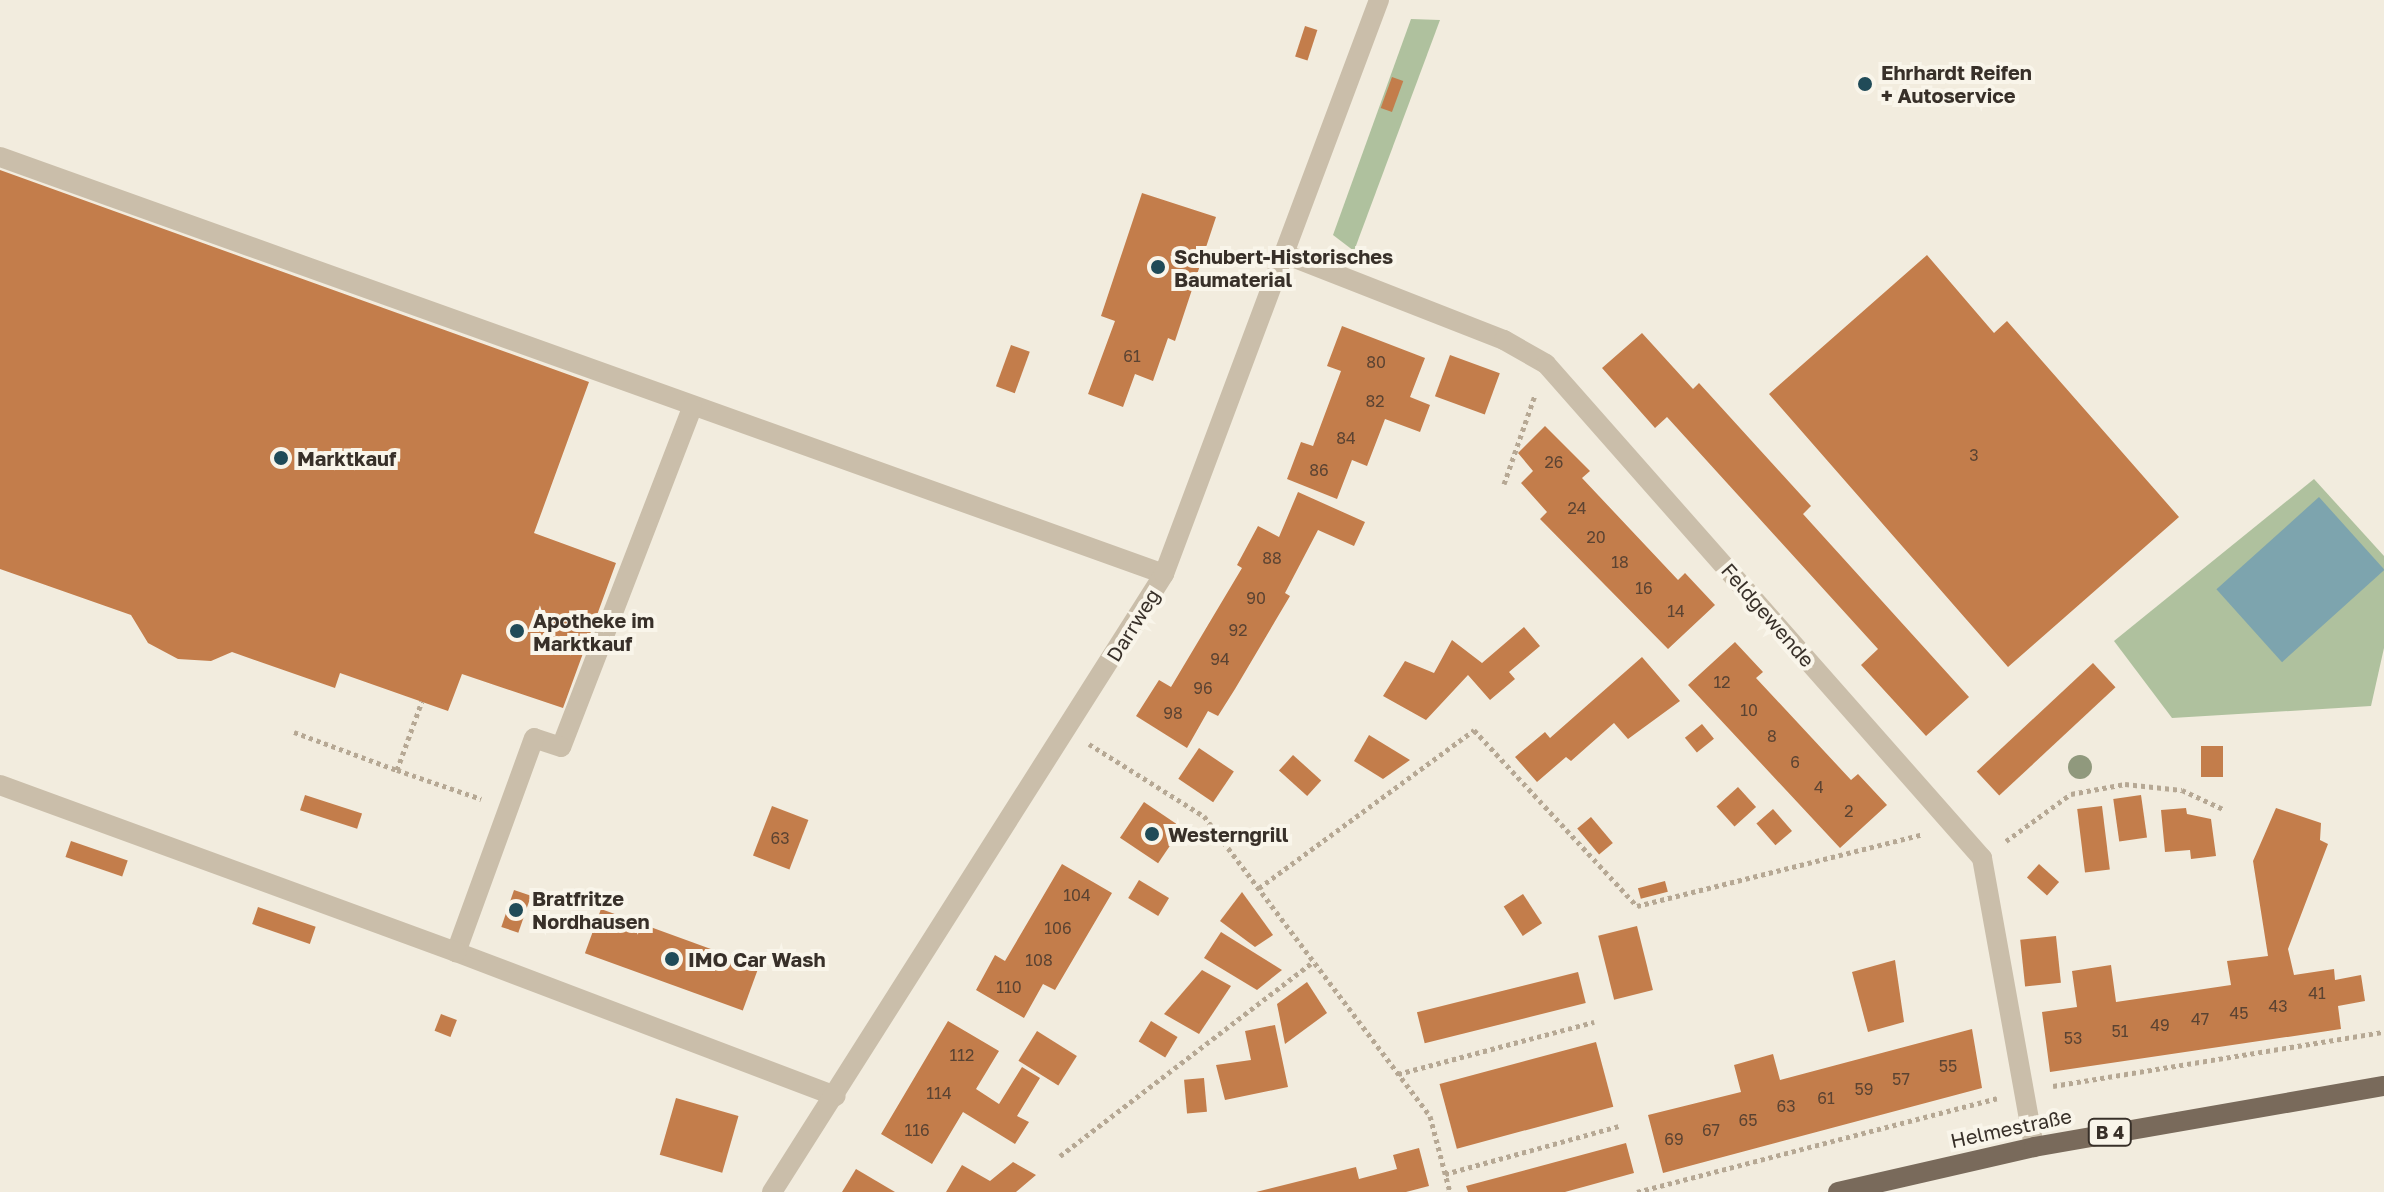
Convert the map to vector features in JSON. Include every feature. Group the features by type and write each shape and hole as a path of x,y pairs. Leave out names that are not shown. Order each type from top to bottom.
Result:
{"main road":[{"name":"Helmestraße","path":"1838,1192 2034,1147 2384,1086"}],"street":[{"name":"Darrweg","path":"772,1192 1068,731 1164,574 1287,255 1379,0"},
{"path":"0,157 692,408 1164,574"},
{"name":"Feldgewende","path":"1287,255 1504,340 1546,364 1982,858"},
{"path":"456,952 534,738 561,747 692,408"},
{"path":"0,785 456,952 836,1096"},
{"path":"1982,858 2034,1147"}],"path":[{"path":"1504,484 1546,364"},
{"path":"397,770 422,701"},
{"path":"1259,888 1474,730 1637,906 1923,835 1946,817"},
{"path":"1068,731 1204,816 1430,1116 1450,1192"},
{"path":"294,732 508,808"},
{"path":"1982,858 2071,794 2125,784 2182,790 2225,810"},
{"path":"1060,1156 1178,1070 1314,961"},
{"path":"1398,1074 1594,1022"},
{"path":"1445,1174 1619,1126"}],"green space":[{"path":"1411,19 1440,20 1354,251 1333,235"},
{"path":"2314,479 2384,556 2384,648 2371,706 2172,718 2114,641"}],"water":[{"path":"2319,497 2384,570 2282,662 2216,589"}],"building":[{"path":"1305,26 1317,30 1307,60 1295,56"},
{"path":"1392,77 1403,81 1392,112 1381,108"},
{"name":"Marktkauf","path":"0,170 589,382 534,533 616,563 563,708 462,674 448,711 340,673 335,688 232,652 211,661 178,659 148,643 131,615 0,569"},
{"name":"Schubert-Historisches Baumaterial","path":"1142,193 1216,217 1175,341 1168,338 1153,381 1135,374 1123,407 1088,394 1115,321 1101,316"},
{"path":"1927,255 1994,333 2007,321 2179,517 2008,667 1769,394"},
{"path":"1342,326 1425,358 1410,397 1430,405 1420,432 1385,419 1367,466 1352,460 1337,499 1287,479 1301,442 1313,446 1341,371 1327,366"},
{"path":"1642,333 1693,389 1699,383 1811,506 1803,514 1969,697 1926,736 1861,665 1878,649 1667,417 1655,428 1602,368"},
{"path":"1011,345 1030,352 1015,393 996,386"},
{"path":"1450,355 1500,373 1485,414 1435,396"},
{"path":"1545,426 1590,471 1582,478 1678,580 1685,573 1715,605 1668,649 1540,519 1547,512 1521,483 1533,471 1518,453"},
{"path":"1298,492 1365,522 1354,546 1318,530 1285,593 1290,596 1235,689 1218,716 1208,711 1187,748 1136,716 1159,680 1171,687 1242,568 1237,565 1258,526 1279,537"},
{"path":"1524,627 1540,646 1509,672 1515,679 1490,700 1468,675 1426,720 1383,696 1405,661 1434,673 1452,640 1482,663"},
{"path":"1735,642 1763,672 1756,678 1851,780 1858,774 1887,805 1840,848 1688,685"},
{"path":"1642,657 1680,701 1628,739 1614,723 1571,761 1566,757 1537,782 1515,757 1545,732 1550,738"},
{"path":"2093,663 2116,687 1999,796 1977,771"},
{"path":"1702,724 1714,739 1697,753 1685,738"},
{"path":"1369,735 1410,760 1383,779 1354,761"},
{"path":"2201,746 2223,746 2223,777 2201,777"},
{"path":"1199,748 1234,771 1213,802 1178,779"},
{"path":"1293,755 1321,780 1307,796 1279,771"},
{"path":"1738,787 1756,807 1735,826 1716,806"},
{"path":"305,795 362,814 357,829 300,810"},
{"path":"2141,795 2147,838 2119,841 2113,799"},
{"path":"1144,802 1182,828 1158,863 1120,838"},
{"path":"772,806 808,820 789,869 753,855"},
{"path":"2102,806 2110,870 2085,873 2077,809"},
{"path":"2186,808 2187,814 2211,819 2216,856 2191,859 2190,850 2165,852 2161,810"},
{"path":"2276,808 2321,823 2320,840 2328,844 2288,949 2294,975 2334,969 2335,980 2361,975 2365,1001 2338,1006 2341,1029 2050,1072 2042,1012 2077,1007 2072,971 2111,965 2116,1002 2231,985 2227,961 2268,956 2253,861"},
{"path":"1773,809 1792,831 1775,845 1756,823"},
{"path":"1591,817 1613,843 1599,855 1577,829"},
{"path":"71,841 128,861 122,877 65,857"},
{"path":"1062,864 1112,893 1055,990 1043,984 1024,1018 976,990 995,955 1005,961"},
{"path":"2039,864 2059,882 2047,895 2027,877"},
{"path":"1139,880 1169,898 1158,916 1128,898"},
{"path":"1665,881 1668,892 1641,899 1638,888"},
{"path":"514,890 531,896 518,933 501,927"},
{"path":"1242,892 1273,935 1255,947 1220,921"},
{"path":"1523,894 1542,923 1523,936 1504,907"},
{"path":"258,907 316,927 310,944 252,924"},
{"name":"IMO Car Wash","path":"601,909 759,966 743,1011 585,953"},
{"path":"1637,926 1653,990 1614,1000 1598,936"},
{"path":"1221,932 1282,970 1257,990 1204,958"},
{"path":"2056,936 2061,983 2025,987 2020,940"},
{"path":"1895,960 1904,1022 1868,1032 1852,972"},
{"path":"1202,970 1231,986 1199,1034 1164,1014"},
{"path":"1578,972 1586,1003 1425,1043 1417,1012"},
{"path":"1307,982 1327,1013 1285,1044 1277,1004"},
{"path":"441,1014 457,1020 450,1037 435,1031"},
{"path":"948,1021 999,1051 976,1089 999,1104 1022,1067 1040,1078 1017,1116 1029,1122 1015,1144 963,1112 932,1164 881,1134"},
{"path":"1151,1021 1178,1037 1165,1058 1139,1042"},
{"path":"1275,1025 1288,1087 1225,1100 1216,1065 1251,1060 1245,1031"},
{"path":"1972,1029 1982,1088 1663,1173 1648,1115 1741,1092 1734,1065 1773,1054 1780,1080"},
{"path":"1037,1031 1077,1056 1058,1086 1018,1061"},
{"path":"1596,1042 1613,1107 1457,1149 1440,1084"},
{"path":"1204,1078 1207,1112 1187,1114 1184,1080"},
{"path":"676,1098 738,1116 722,1173 660,1155"},
{"path":"1626,1143 1634,1173 1565,1192 1468,1192 1466,1186"},
{"path":"1419,1148 1429,1186 1406,1192 1256,1192 1356,1167 1359,1179 1397,1169 1393,1155"},
{"path":"1013,1162 1036,1175 1016,1192 946,1192 962,1165 990,1181"},
{"path":"856,1169 895,1192 842,1192"}],"place":[{"name":"Ehrhardt Reifen + Autoservice","path":"1865,84"},
{"name":"Schubert-Historisches Baumaterial","path":"1158,267"},
{"name":"Marktkauf","path":"281,458"},
{"name":"Apotheke im Marktkauf","path":"517,631"},
{"name":"Westerngrill","path":"1152,834"},
{"name":"Bratfritze Nordhausen","path":"516,910"},
{"name":"IMO Car Wash","path":"672,959"}]}
